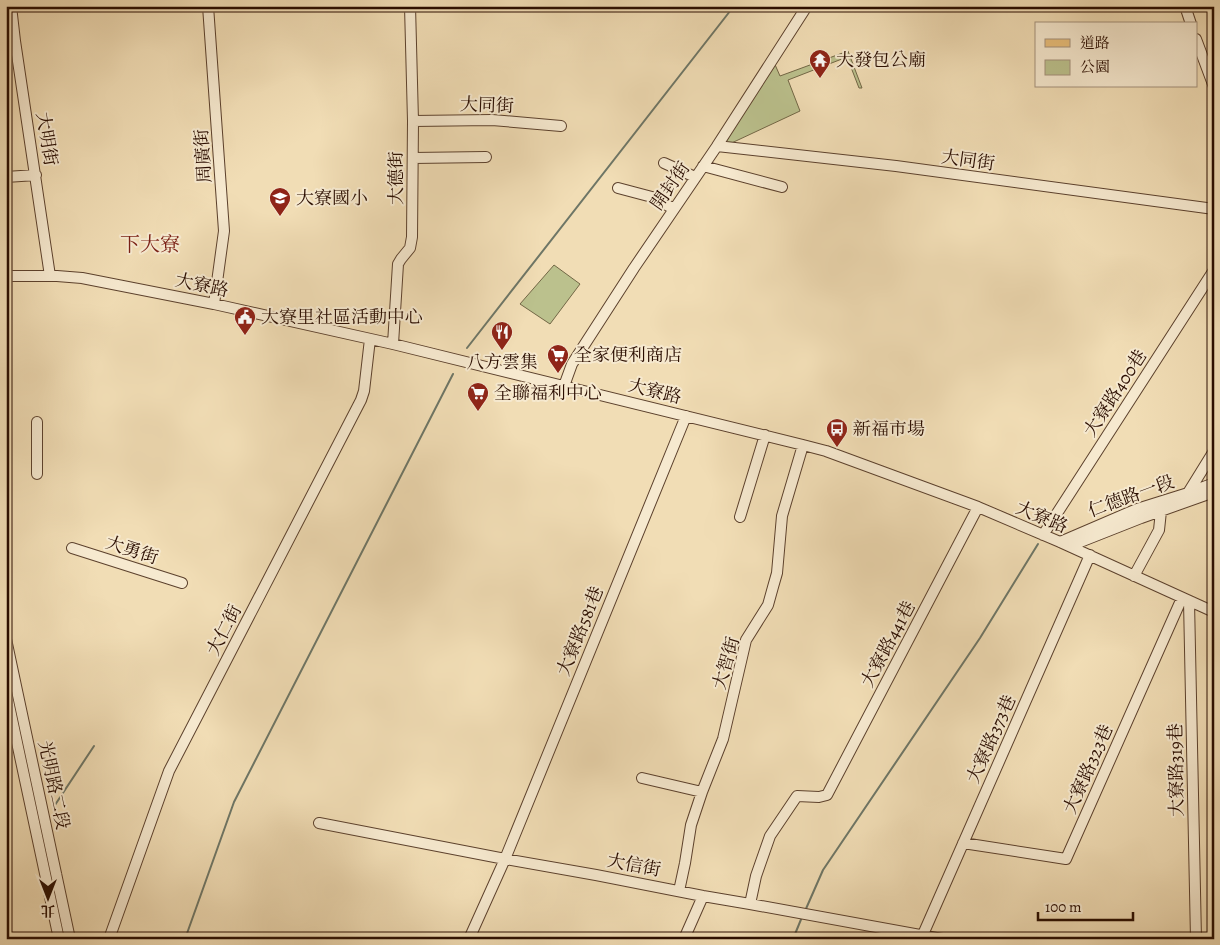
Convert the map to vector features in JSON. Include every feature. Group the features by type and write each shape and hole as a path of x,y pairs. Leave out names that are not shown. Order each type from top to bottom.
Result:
{"street":[{"name":"周廣街","path":"208,6 224,231 214,304"},
{"name":"大德街","path":"393,344 398,264 410,248 412,237 413,121 410,6"},
{"name":"開封街","path":"564,386 572,364 634,268 704,166 807,6"},
{"path":"1185,6 1190,21"},
{"name":"大明街","path":"8,7 36,175 50,276"},
{"path":"1198,44 1214,87"},
{"name":"大同街","path":"413,121 492,120 561,126"},
{"name":"大同街","path":"717,146 896,166 1214,209"},
{"path":"413,158 486,157"},
{"path":"664,163 695,178"},
{"path":"704,166 782,187"},
{"path":"6,177 36,175"},
{"path":"618,188 652,197 674,209"},
{"name":"大寮路400巷","path":"1043,534 1214,270"},
{"name":"大寮路","path":"6,276 82,278 214,304 393,344 826,451 978,507 1070,546 1214,612"},
{"name":"大仁街","path":"109,939 170,772 361,400 364,391 370,339"},
{"name":"大寮路581巷","path":"469,939 505,859 686,416"},
{"path":"37,422 37,474"},
{"path":"740,516 765,435"},
{"name":"大智街","path":"679,891 691,825 723,739 746,640 768,605 774,587 782,516 803,445"},
{"path":"1188,493 1214,451"},
{"name":"仁德路一段","path":"1060,542 1137,508 1214,483"},
{"name":"仁德路一段","path":"1070,546 1214,492"},
{"name":"大寮路441巷","path":"750,904 756,876 770,836 796,796 819,797 827,795 978,507"},
{"path":"1134,576 1159,530 1161,511"},
{"name":"大勇街","path":"72,548 182,583"},
{"name":"大寮路373巷","path":"922,937 1090,556"},
{"name":"大寮路323巷","path":"963,844 1066,859 1186,599"},
{"name":"大寮路319巷","path":"1186,599 1196,939"},
{"name":"光明路二段","path":"6,639 70,939"},
{"name":"光明路二段","path":"6,691 60,939"},
{"path":"642,778 702,792"},
{"name":"大信街","path":"319,823 703,896 804,913 922,937 942,939"},
{"path":"684,939 703,896"}],"green space":[{"path":"848,51 862,88 859,88 847,57 788,80 800,111 723,147 773,60 780,76"},
{"path":"554,265 580,284 550,324 520,304"}],"waterway":[{"path":"467,348 734,6"},
{"path":"185,939 234,802 453,374"},
{"path":"805,911 823,870 980,638 1038,544"},
{"path":"53,808 94,746"},
{"path":"6,880 10,875"},
{"path":"793,939 802,917"}],"place":[{"name":"大發包公廟","path":"820,79"},
{"name":"大寮國小","path":"280,217"},
{"name":"大寮里社區活動中心","path":"245,336"},
{"name":"八方雲集","path":"502,351"},
{"name":"全家便利商店","path":"558,374"},
{"name":"全聯福利中心","path":"478,412"},
{"name":"新福市場","path":"837,448"}],"district":[{"name":"下大寮","path":"150,244"}]}
